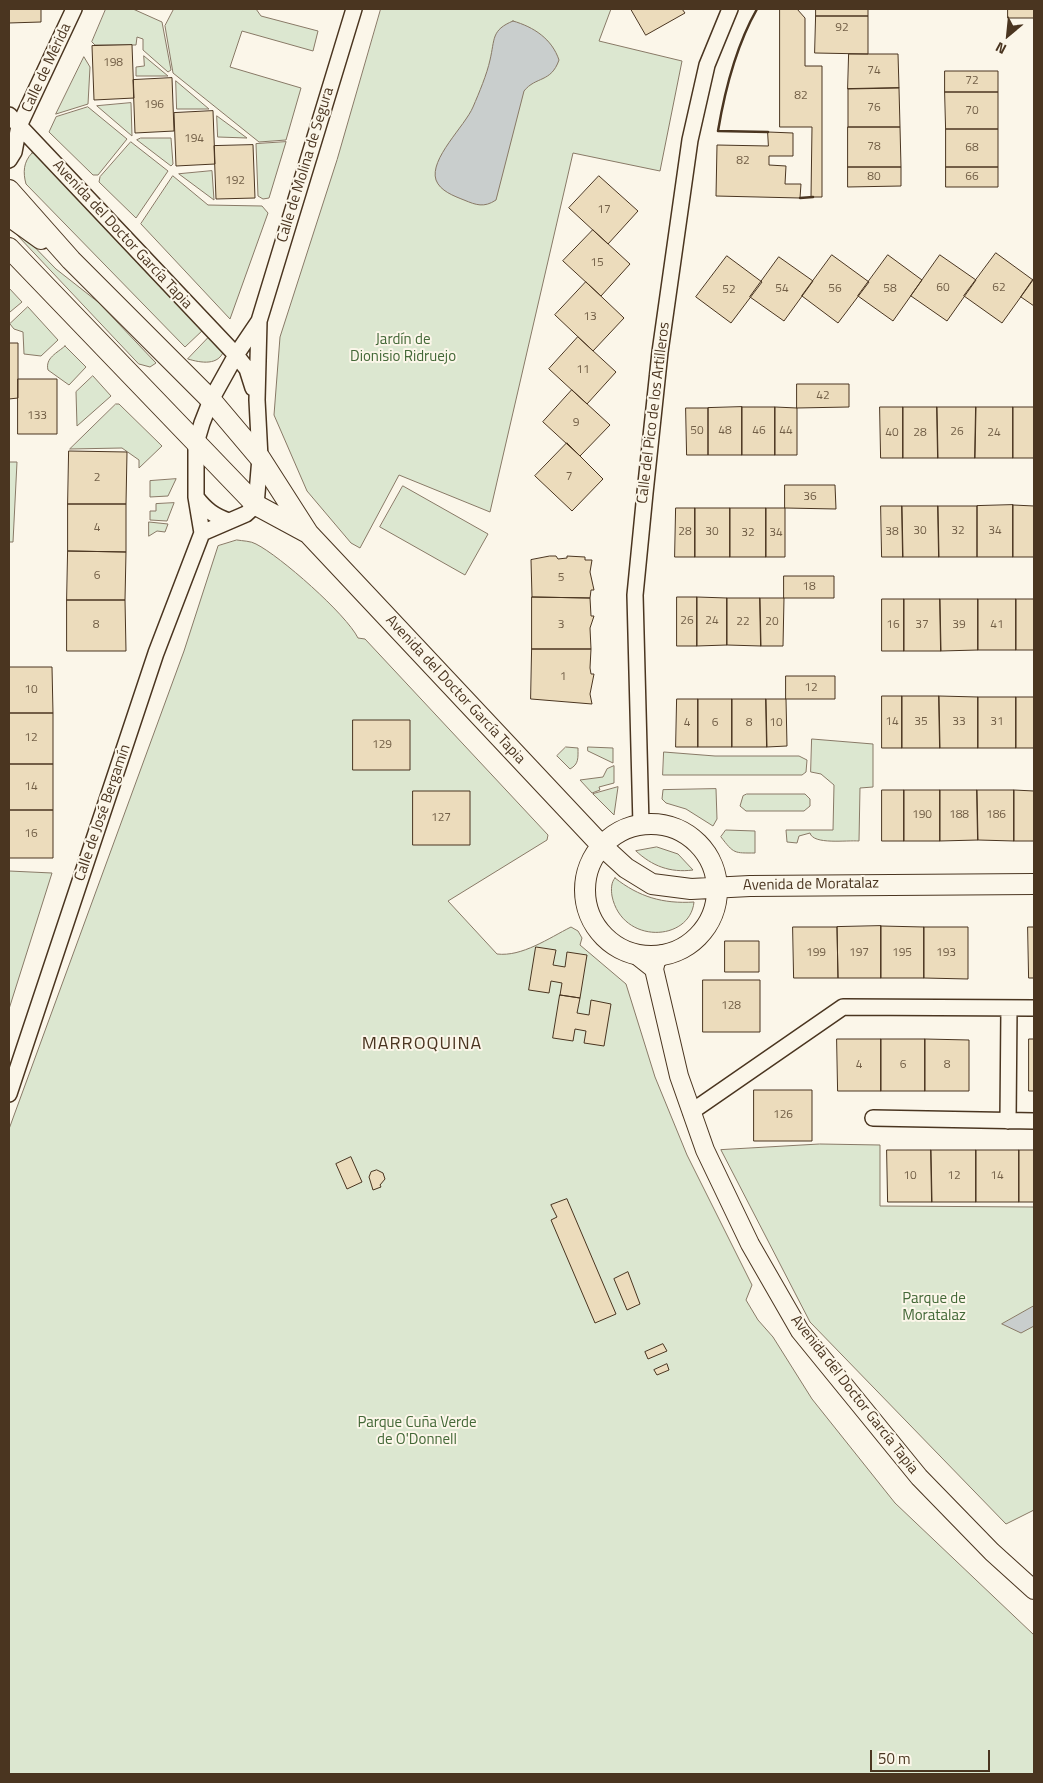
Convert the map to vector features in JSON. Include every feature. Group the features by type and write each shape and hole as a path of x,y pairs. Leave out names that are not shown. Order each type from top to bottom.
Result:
{"main road":[{"name":"Avenida del Doctor García Tapia","path":"9,190 71,260 211,400 260,458 284,492 308,533 602,846"},
{"path":"9,216 71,260"},
{"name":"Avenida del Doctor García Tapia","path":"9,248 196,444 256,504 308,533"},
{"path":"641,825 664,826 679,830 692,839 703,849 714,869 717,887 714,910 704,930 683,948 658,961 635,954 614,944 602,934 591,918 586,900 587,873 593,859 602,846 620,832 641,825"},
{"name":"Avenida de Moratalaz","path":"602,846 626,868 652,884 691,889 717,887 1034,884"}],"street":[{"name":"Calle de Mérida","path":"9,160 14,152 12,123 74,9"},
{"name":"Calle de Molina de Segura","path":"256,504 260,458 255,393 259,322 354,9"},
{"name":"Calle del Pico de los Artilleros","path":"641,825 635,595 660,352 690,140 707,65 730,9"},
{"name":"Avenida del Doctor García Tapia","path":"12,123 236,354"},
{"name":"Calle de Molina de Segura","path":"211,400 236,354 259,322"},
{"name":"Calle de Molina de Segura","path":"236,354 247,369 255,393"},
{"path":"222,382 230,378 238,378 255,393"},
{"path":"211,400 196,444 196,497 202,533 246,514 256,504"},
{"path":"196,497 205,509 217,517 230,521"},
{"name":"Calle de José Bergamín","path":"9,1094 156,653 202,533"},
{"name":"Avenida del Doctor García Tapia","path":"658,961 679,1076 690,1112 705,1150 750,1244 800,1331 919,1478 992,1552 1034,1590"},
{"path":"690,1112 843,1007 1034,1008"},
{"path":"1008,1121 1009,1008"},
{"path":"873,1118 1034,1121"}],"green space":[{"path":"106,9 133,9 162,22 171,70 168,72 143,50 143,39 137,37 136,45 95,45 92,42"},
{"path":"174,9 256,9 261,16 318,31 313,51 242,31 230,67 301,88 286,140 259,142 173,73 165,26"},
{"name":"Jardín de Dionisio Ridruejo","path":"381,9 611,9 599,41 682,61 660,171 573,153 490,512 399,475 360,548 351,543 307,491 274,415 280,337 337,160"},
{"path":"144,56 168,76 136,76 136,67 144,66"},
{"path":"84,57 90,67 88,104 56,114"},
{"path":"176,81 209,109 177,109"},
{"path":"131,103 132,136 97,106"},
{"path":"88,107 127,139 98,175 93,175 49,132 56,117"},
{"path":"217,116 247,138 218,137"},
{"path":"141,138 171,138 173,164 171,166 137,140"},
{"path":"131,142 168,171 136,218 99,182 100,177"},
{"path":"286,142 269,198 263,199 258,196 256,144"},
{"path":"32,153 36,153 204,329 185,347 26,184 24,168"},
{"path":"212,171 214,200 179,174"},
{"path":"173,176 208,205 262,206 268,213 230,319 141,224"},
{"path":"9,226 14,226 56,269 98,302 156,363 150,367 139,364"},
{"path":"9,288 22,302 10,312 9,311"},
{"path":"28,307 58,340 41,356 24,354 23,332 14,329 10,324"},
{"path":"211,335 224,350 222,355 218,359 209,362 198,362 188,359"},
{"path":"65,346 86,367 69,385 48,370 48,362 52,356"},
{"path":"93,376 111,396 77,426 76,392"},
{"path":"116,404 119,404 162,446 139,468 139,460 122,448 70,449"},
{"path":"9,462 17,462 13,542 9,542"},
{"path":"176,479 168,496 150,497 150,481"},
{"path":"403,486 488,534 465,575 380,527"},
{"path":"174,503 167,521 150,520 150,511 156,511 156,504"},
{"path":"149,522 168,524 165,532 157,531 149,536"},
{"name":"Parque Cuña Verde de O'Donnell","path":"237,540 254,543 267,550 312,586 340,615 358,638 365,639 548,835 547,840 448,901 497,954 516,953 526,950 571,927 578,931 582,938 580,945 626,984 655,1077 687,1155 752,1285 746,1300 758,1320 773,1337 812,1399 895,1503 1034,1635 1034,1774 9,1774 9,1129 184,651 218,546"},
{"path":"812,739 873,744 873,787 860,788 859,841 824,841 812,837 810,833 799,836 797,843 787,842 786,830 833,830 834,785 821,774 811,772"},
{"path":"566,747 578,748 578,758 570,769 557,756"},
{"path":"588,747 613,748 613,763 588,751"},
{"path":"664,752 715,756 799,756 807,760 806,772 802,775 663,775"},
{"path":"614,766 614,783 599,787 600,790 592,793 580,780 603,777 607,769"},
{"path":"618,787 614,815 593,794"},
{"path":"716,789 717,819 713,826 686,809 666,803 662,799 663,790"},
{"path":"747,794 805,794 810,799 810,806 804,811 746,811 740,806 743,796"},
{"path":"726,830 755,831 755,853 732,850 721,837"},
{"path":"657,847 678,854 693,870 685,871 662,867 648,861 636,851"},
{"path":"9,871 52,873 9,1009"},
{"path":"615,878 633,890 652,898 672,902 694,902 690,915 681,925 669,931 641,930 628,923 618,912 611,889"},
{"name":"Parque de Moratalaz","path":"820,1144 880,1145 880,1206 1034,1207 1034,1510 1006,1524 810,1322 721,1150"}],"shaded area":[{"path":"513,21 535,30 547,40 559,60 548,76 533,83 524,91 496,200 484,205 476,204 456,197 444,190 436,180 435,172 443,153 473,107 487,71 497,32"},
{"path":"1034,1306 1034,1326 1021,1333 1002,1324"}],"building":[{"path":"9,9 41,9 41,22 9,23"},
{"path":"631,9 682,9 685,13 646,35"},
{"path":"780,9 797,9 805,18 805,66 822,66 822,197 811,197 812,127 780,127"},
{"path":"816,9 868,9 868,16 816,16"},
{"path":"1008,9 1034,9 1034,18 1008,18"},
{"path":"816,16 868,16 868,54 815,53"},
{"path":"132,45 134,98 94,100 92,46"},
{"path":"849,54 898,54 899,88 848,89"},
{"path":"945,71 998,71 998,92 945,92"},
{"path":"172,78 174,131 135,133 133,80"},
{"path":"899,88 900,127 848,127 848,89"},
{"path":"945,92 998,92 998,129 946,129"},
{"path":"213,111 215,164 176,166 174,113"},
{"path":"848,127 900,127 901,167 848,167"},
{"path":"946,129 998,129 998,167 946,167"},
{"path":"768,132 793,133 793,156 769,156 769,165 786,166 785,184 801,184 800,198 716,196 717,145 768,146"},
{"path":"253,145 255,198 216,199 214,146"},
{"path":"848,167 901,167 901,186 848,187"},
{"path":"946,167 998,167 998,187 946,187"},
{"path":"599,176 638,211 608,244 569,208"},
{"path":"593,230 630,264 601,296 563,261"},
{"path":"996,253 1033,280 1002,323 964,296"},
{"path":"832,255 869,282 838,323 802,296"},
{"path":"888,255 922,280 893,321 858,296"},
{"path":"940,255 976,280 947,321 911,296"},
{"path":"727,256 762,282 731,323 696,297"},
{"path":"779,257 813,281 784,321 750,297"},
{"path":"1034,278 1034,306 1021,297"},
{"path":"586,282 624,318 593,351 555,315"},
{"path":"578,337 616,372 587,404 549,369"},
{"path":"9,343 18,343 18,398 9,399"},
{"path":"18,379 57,379 57,434 18,434"},
{"path":"797,384 849,384 849,407 797,408"},
{"path":"572,390 610,425 580,456 543,422"},
{"path":"742,407 742,455 708,455 708,408"},
{"path":"742,407 775,407 775,455 742,455"},
{"path":"775,407 797,408 797,455 775,455"},
{"path":"880,407 903,407 903,458 881,458"},
{"path":"903,407 937,407 938,458 903,458"},
{"path":"937,407 976,407 975,458 938,458"},
{"path":"976,407 1013,407 1013,458 975,458"},
{"path":"1013,407 1034,407 1034,458 1013,458"},
{"path":"686,408 708,408 708,455 687,455"},
{"path":"567,443 603,479 572,511 535,476"},
{"path":"69,451 127,452 126,504 68,504"},
{"path":"785,485 835,485 836,509 785,508"},
{"path":"68,504 126,504 126,552 68,551"},
{"path":"1013,505 1013,557 977,557 977,506"},
{"path":"1013,505 1034,506 1034,557 1013,557"},
{"path":"881,506 902,506 903,557 882,557"},
{"path":"902,506 938,506 939,557 903,557"},
{"path":"938,506 977,506 977,557 939,557"},
{"path":"676,508 695,508 695,557 675,557"},
{"path":"695,508 730,508 730,557 695,557"},
{"path":"730,508 766,508 766,557 730,557"},
{"path":"766,508 785,508 785,557 766,557"},
{"path":"68,551 126,552 125,600 67,600"},
{"path":"556,556 558,559 567,558 567,556 585,557 585,560 592,560 590,572 594,590 591,590 590,598 532,597 531,560"},
{"path":"784,576 834,576 834,598 784,598"},
{"path":"532,597 590,598 591,616 594,616 590,628 591,649 532,649"},
{"path":"677,597 697,597 697,646 677,646"},
{"path":"697,597 727,598 727,645 697,646"},
{"path":"727,598 760,598 761,646 727,645"},
{"path":"760,598 784,598 783,646 761,646"},
{"path":"882,599 904,599 904,651 882,651"},
{"path":"904,599 940,599 941,651 904,651"},
{"path":"940,599 978,599 978,650 941,651"},
{"path":"978,599 1016,599 1016,650 978,650"},
{"path":"1016,599 1034,599 1034,650 1016,650"},
{"path":"67,600 125,600 126,651 67,651"},
{"path":"532,649 591,649 590,668 591,674 594,674 590,694 592,704 531,699"},
{"path":"9,667 52,667 53,713 9,713"},
{"path":"786,676 835,676 835,699 786,699"},
{"path":"882,696 902,696 902,748 882,748"},
{"path":"902,696 939,696 940,748 902,748"},
{"path":"939,696 978,697 978,748 940,748"},
{"path":"978,697 1016,697 1016,748 978,748"},
{"path":"1016,697 1034,697 1034,748 1016,748"},
{"path":"677,699 698,699 698,747 676,747"},
{"path":"698,699 732,699 732,747 698,747"},
{"path":"732,699 766,699 767,747 732,747"},
{"path":"766,699 786,699 787,746 767,747"},
{"path":"9,713 53,713 53,764 9,764"},
{"path":"353,720 410,720 410,770 353,770"},
{"path":"9,764 53,764 53,810 9,810"},
{"path":"882,790 904,790 904,841 882,841"},
{"path":"904,790 940,790 940,841 904,841"},
{"path":"940,790 977,790 978,840 940,841"},
{"path":"977,790 1014,790 1014,841 978,840"},
{"path":"1014,790 1034,791 1034,841 1014,841"},
{"path":"413,791 470,791 470,845 413,845"},
{"path":"9,810 53,810 53,858 9,858"},
{"path":"881,926 924,927 924,978 881,978"},
{"path":"881,926 881,978 838,978 837,927"},
{"path":"793,927 837,927 838,978 794,978"},
{"path":"924,927 968,927 968,979 924,978"},
{"path":"1028,927 1034,927 1034,978 1029,978"},
{"path":"725,941 759,941 759,972 725,972"},
{"path":"536,947 556,950 553,965 565,967 567,952 587,955 580,998 560,995 562,983 551,981 549,993 529,990"},
{"path":"703,980 760,980 760,1032 703,1032"},
{"path":"560,995 580,998 577,1013 589,1015 591,1000 611,1004 604,1046 584,1043 586,1031 575,1029 573,1041 553,1038"},
{"path":"837,1039 881,1039 881,1091 838,1091"},
{"path":"881,1039 925,1039 925,1091 881,1091"},
{"path":"925,1039 969,1040 969,1091 925,1091"},
{"path":"1029,1039 1034,1039 1034,1091 1029,1091"},
{"path":"754,1090 812,1090 812,1141 754,1141"},
{"path":"887,1150 931,1150 932,1202 888,1202"},
{"path":"931,1150 976,1150 976,1202 932,1202"},
{"path":"976,1150 1019,1150 1019,1202 976,1202"},
{"path":"1019,1150 1034,1150 1034,1202 1019,1202"},
{"path":"351,1157 362,1182 347,1189 336,1164"},
{"path":"377,1170 383,1173 385,1179 380,1185 381,1187 373,1190 369,1177 371,1172"},
{"path":"567,1199 616,1314 595,1323 551,1220 557,1217 551,1205"},
{"path":"628,1272 640,1304 627,1310 614,1279"},
{"path":"663,1344 667,1351 648,1359 645,1352"},
{"path":"667,1364 669,1370 657,1375 654,1370"}],"wall":[{"path":"757,9 743,38 732,68 718,131 768,132"},
{"path":"800,198 813,197"}],"district":[{"name":"MARROQUINA","path":"422,1045"}]}
